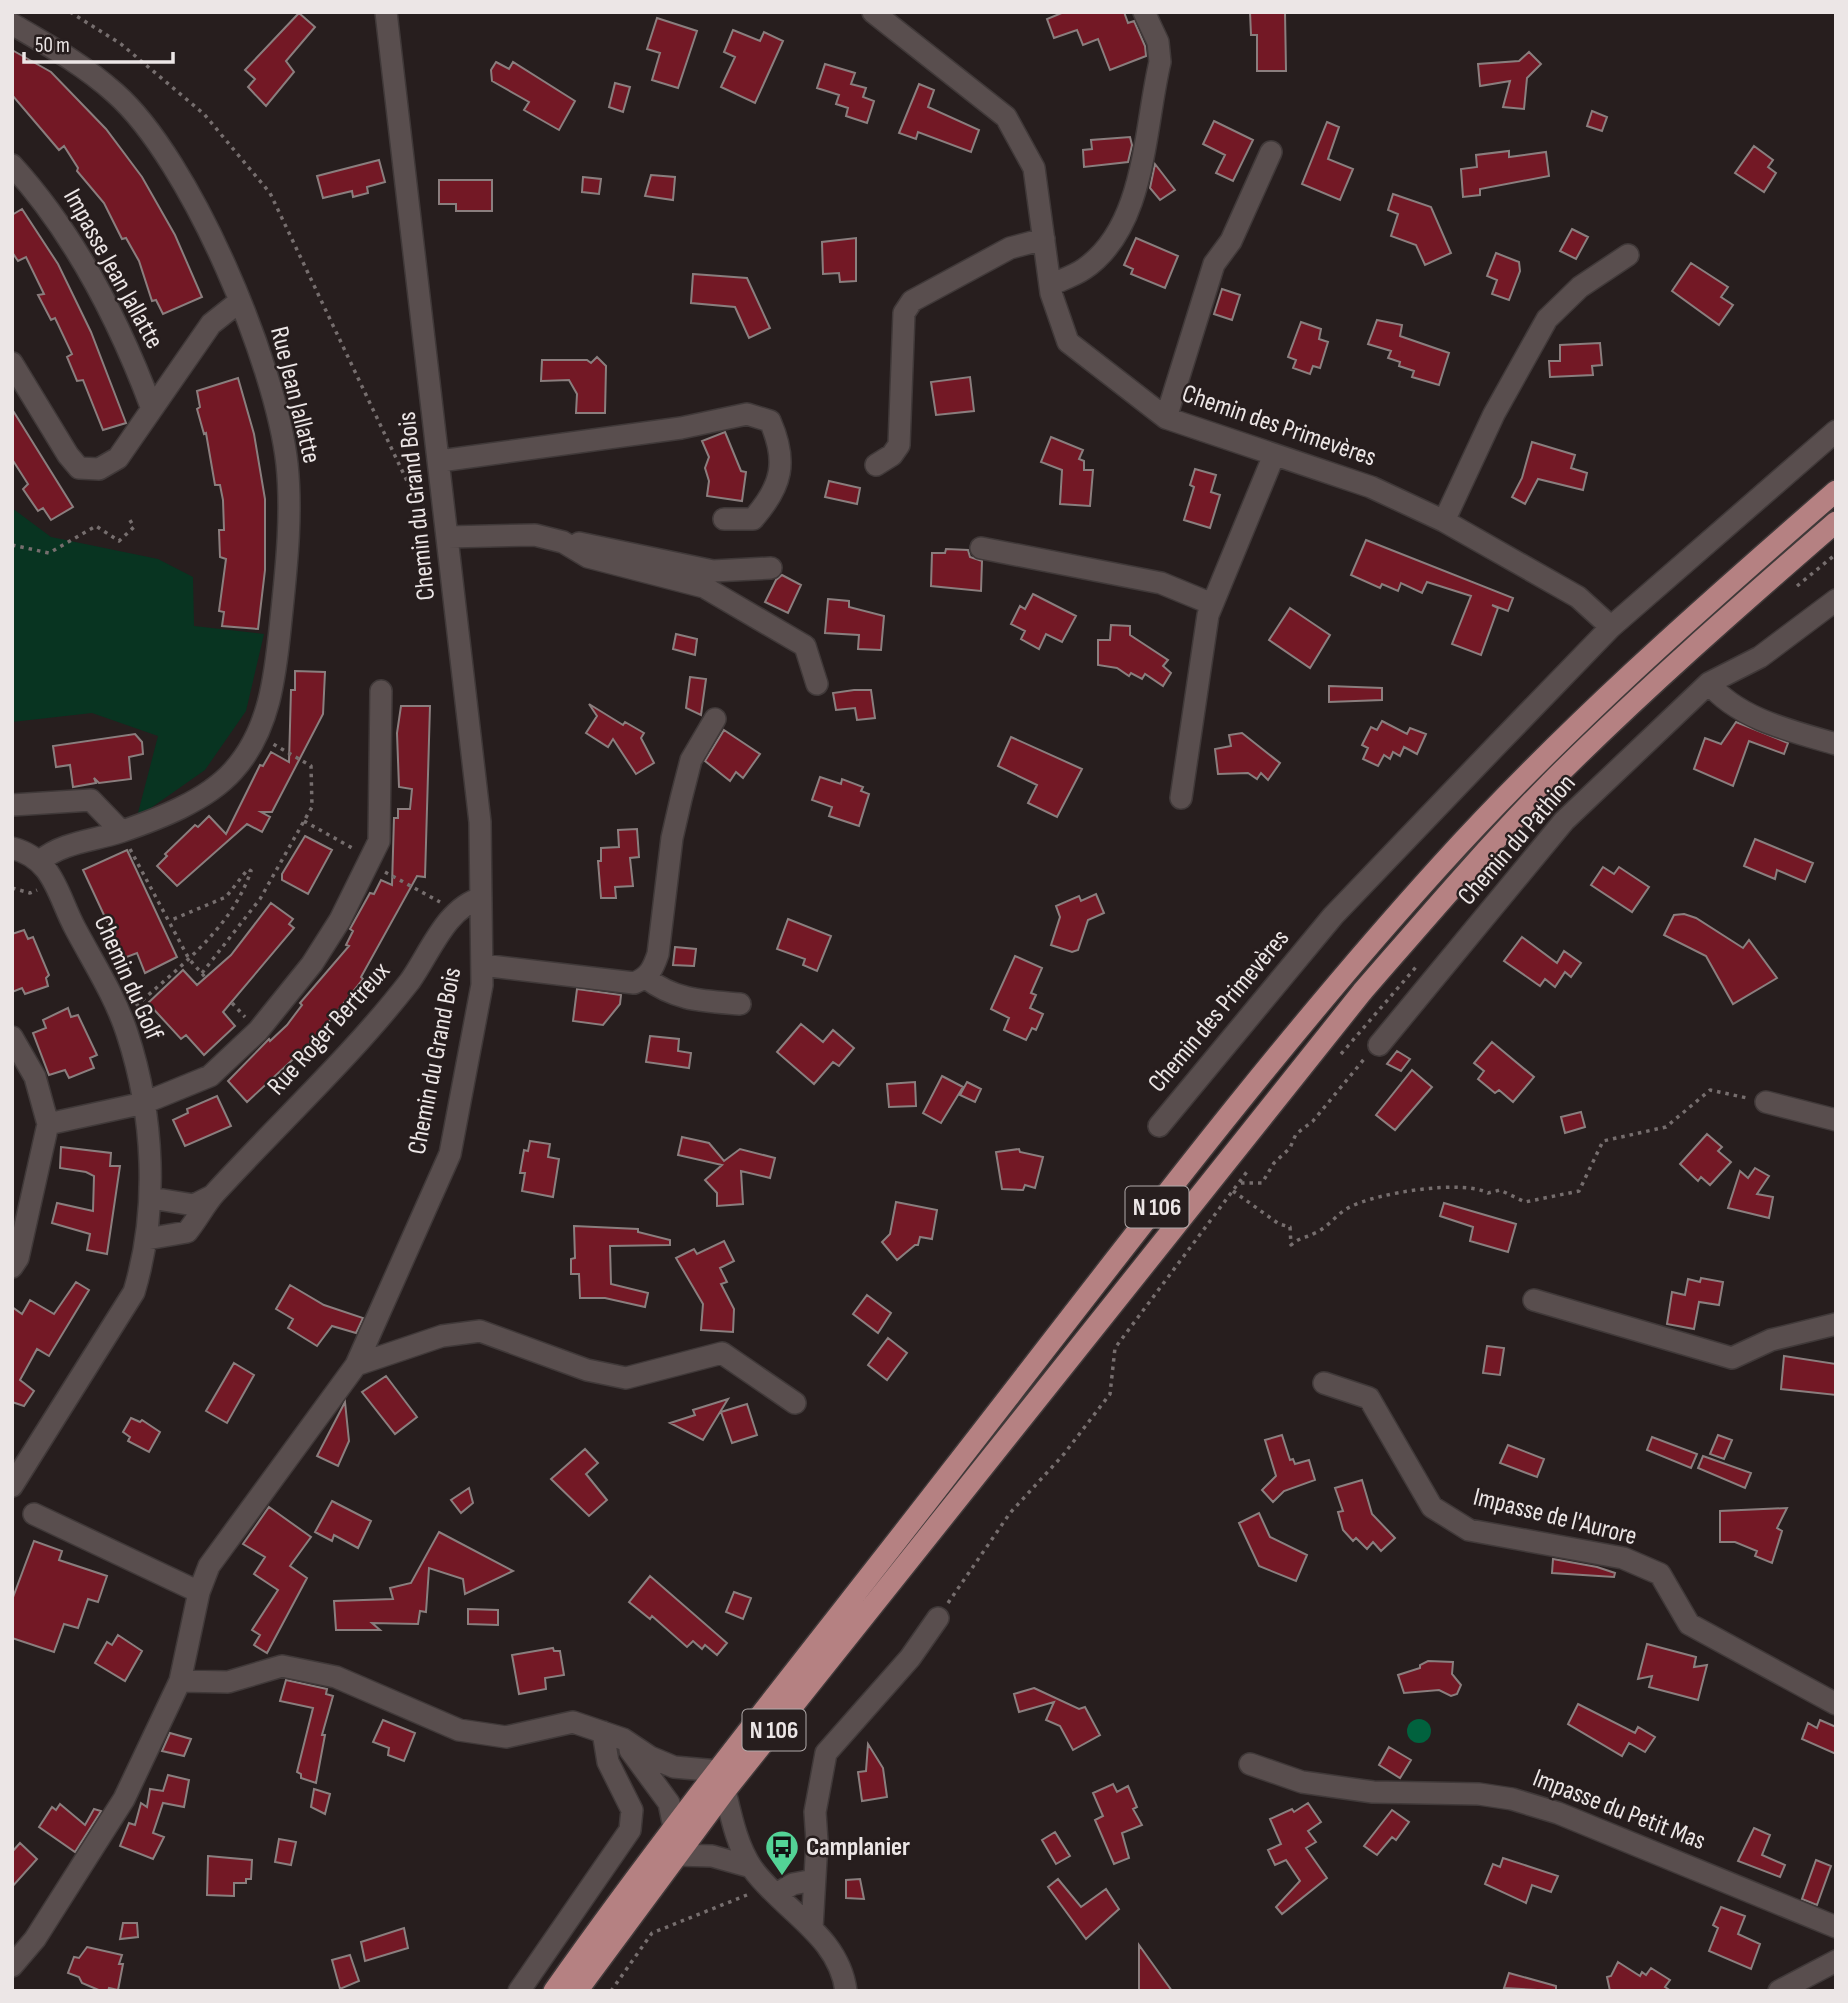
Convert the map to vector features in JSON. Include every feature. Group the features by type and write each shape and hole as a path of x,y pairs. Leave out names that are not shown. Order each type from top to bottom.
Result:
{"main road":[{"name":"N 106","path":"577,1991 676,1855 722,1781 1153,1211 1332,991 1440,866 1610,692 1836,491"},
{"name":"N 106","path":"554,1991 674,1828 722,1781 1265,1110 1462,877 1549,784 1624,711 1698,642 1836,522"}],"street":[{"name":"Chemin du Grand Bois","path":"12,1966 35,1939 124,1799 180,1681 199,1592 209,1566 356,1366 450,1154 482,985 480,822 386,12"},
{"name":"Chemin des Primevères","path":"873,12 1006,117 1034,168 1050,285 1068,342 1166,418 1371,487 1444,521 1578,597 1611,627"},
{"path":"1050,285 1084,269 1112,243 1128,216 1160,62 1158,42 1144,12"},
{"name":"Rue Jean Jallatte","path":"12,24 63,53 117,93 163,147 240,300 266,375 287,463 286,566 272,694 257,735 234,770 216,788 121,831 53,850 40,861"},
{"path":"1166,418 1214,264 1231,241 1271,152"},
{"name":"Impasse Jean Jallatte","path":"12,165 41,196 81,262 133,358 152,409"},
{"path":"876,465 892,455 899,445 904,313 912,301 1010,248 1044,239"},
{"path":"1444,521 1494,414 1547,319 1580,287 1628,255"},
{"name":"Impasse Jean Jallatte","path":"12,363 68,455 79,468 99,469 118,458 211,324 240,300"},
{"path":"440,461 681,428 747,414 770,421 780,444 780,476 770,499 753,519 724,519"},
{"name":"Chemin des Primevères","path":"1160,1126 1333,916 1611,627 1836,431"},
{"path":"1181,798 1212,604 1274,455"},
{"path":"447,528 592,543 653,559 713,570 771,568"},
{"path":"563,542 588,557 704,587 736,604 805,646 817,684"},
{"path":"981,548 1161,583 1212,604"},
{"name":"Chemin du Pathion","path":"1379,1045 1564,821 1709,683 1760,657 1836,600"},
{"path":"1709,683 1718,695 1737,708 1836,744"},
{"path":"48,1124 144,1103 210,1076 258,1031 312,964 340,920 379,841 381,691"},
{"path":"482,965 634,983 646,978 658,954 672,838 691,760 715,719"},
{"path":"12,805 91,800 121,831"},
{"path":"12,848 30,853 40,861"},
{"name":"Chemin du Golf","path":"40,861 55,882 122,1020 144,1103 151,1198 147,1239"},
{"name":"Rue Roger Bertreux","path":"147,1239 187,1232 212,1196 372,1030 417,971 453,914 471,900 481,898"},
{"path":"646,978 666,993 705,1001 740,1004"},
{"path":"12,1037 35,1077 48,1124 18,1258 12,1267"},
{"path":"1766,1102 1836,1120"},
{"path":"151,1198 194,1205 212,1196"},
{"path":"12,1486 134,1292 147,1239"},
{"path":"1534,1300 1732,1358 1771,1340 1836,1324"},
{"path":"356,1366 442,1336 480,1331 587,1370 626,1378 722,1353 795,1404"},
{"name":"Impasse de l'Aurore","path":"1324,1383 1369,1398 1432,1507 1441,1513 1469,1530 1623,1559 1660,1574 1689,1624 1836,1704"},
{"path":"34,1514 199,1592"},
{"path":"812,1928 817,1842 815,1812 826,1753 911,1658 938,1618"},
{"path":"180,1681 228,1682 282,1666 336,1677 459,1730 506,1737 573,1722 613,1736 674,1767 722,1781 734,1828 751,1867 832,1950 844,1973 846,1991"},
{"path":"613,1736 669,1803 674,1828"},
{"path":"519,1991 630,1830 632,1810 608,1762 613,1736"},
{"name":"Impasse du Petit Mas","path":"1250,1764 1302,1782 1373,1792 1479,1794 1511,1799 1558,1813 1836,1927"},
{"path":"676,1855 712,1856 751,1867"},
{"path":"773,1890 814,1880"},
{"path":"1779,1991 1836,1961"}],"path":[{"path":"70,12 121,44 204,114 270,193 417,502 447,528"},
{"path":"12,545 49,552 96,526 119,541 134,527 128,517"},
{"path":"1793,589 1836,554"},
{"path":"121,831 189,959 204,975 260,899 312,807 312,766 275,745"},
{"path":"304,821 371,858 380,870 443,904"},
{"path":"122,1020 189,959 241,899 251,871 248,869 226,897 169,921"},
{"path":"12,888 30,893 46,886"},
{"path":"1337,1059 1414,967 1449,962"},
{"path":"232,1003 251,1023"},
{"path":"1239,1183 1262,1183 1274,1163 1290,1149 1296,1134 1313,1121 1351,1072 1379,1045"},
{"path":"1233,1191 1279,1224 1290,1227 1291,1245 1301,1236 1313,1235 1332,1223 1349,1207 1419,1189 1477,1186 1488,1193 1500,1191 1525,1202 1579,1191 1603,1141 1666,1128 1710,1090 1766,1102"},
{"path":"938,1618 1010,1513 1064,1454 1110,1394 1115,1348 1255,1162"},
{"path":"611,1991 652,1933 773,1890"}],"shaded area":[{"path":"12,508 51,537 158,559 193,577 194,626 264,634 246,711 205,770 148,810 138,813 158,736 92,713 12,722"},
{"path":"1419,1719 1430,1726 1431,1731 1424,1742 1419,1743 1408,1736 1407,1731 1414,1720"}],"building":[{"path":"1064,12 1124,12 1128,23 1134,21 1145,46 1146,56 1110,70 1098,39 1083,45 1077,30 1054,38 1047,19"},
{"path":"1250,12 1285,12 1286,71 1257,71 1257,35 1251,35"},
{"path":"299,13 315,27 286,61 294,72 266,106 248,87 255,79 245,70"},
{"path":"657,18 697,31 678,88 652,80 660,53 647,49"},
{"path":"733,30 760,41 764,32 783,41 755,103 721,87 735,57 724,52"},
{"path":"12,50 51,72 106,129 142,177 175,235 202,297 163,314 156,300 152,301 139,261 126,238 122,239 104,203 77,171 78,168 64,146 59,150 12,95"},
{"path":"1529,52 1541,64 1527,78 1524,109 1503,107 1510,81 1480,86 1478,64 1519,61"},
{"path":"496,62 509,69 513,62 575,101 559,130 524,110 529,102 492,81 491,70"},
{"path":"825,64 855,73 851,84 866,88 863,97 874,101 867,123 846,116 848,108 836,104 839,95 817,88"},
{"path":"615,83 630,87 623,112 609,107"},
{"path":"919,84 934,90 928,107 979,130 971,152 918,132 916,139 899,133"},
{"path":"1592,111 1607,117 1602,131 1587,126"},
{"path":"1214,121 1253,140 1233,181 1216,173 1225,155 1203,144"},
{"path":"1327,122 1339,127 1328,159 1353,169 1340,200 1302,184"},
{"path":"1130,137 1132,145 1128,162 1084,167 1083,150 1092,149 1091,140"},
{"path":"1754,146 1773,160 1768,167 1776,173 1764,192 1735,173"},
{"path":"1509,151 1509,157 1546,152 1549,176 1480,189 1480,195 1463,197 1461,169 1477,167 1476,155"},
{"path":"379,160 385,182 367,187 368,193 353,197 352,191 323,198 317,176"},
{"path":"1155,164 1175,190 1160,200 1150,188"},
{"path":"651,175 675,177 673,200 645,196"},
{"path":"583,177 601,179 599,194 582,192"},
{"path":"439,180 492,180 492,211 456,211 456,204 439,204"},
{"path":"1393,194 1431,207 1451,253 1425,265 1416,245 1391,236 1398,214 1388,210"},
{"path":"22,209 58,264 91,332 126,423 103,430 83,380 77,381 67,357 72,354 55,318 51,320 38,295 44,294 26,257 18,261 12,252 12,215"},
{"path":"1572,229 1588,237 1576,259 1560,251"},
{"path":"856,238 856,281 840,282 839,273 823,274 822,242"},
{"path":"1136,238 1178,256 1165,288 1131,274 1133,269 1124,265"},
{"path":"1496,253 1519,262 1520,271 1509,300 1492,294 1497,280 1487,276"},
{"path":"1691,263 1728,287 1721,297 1733,305 1719,325 1672,291"},
{"path":"693,274 747,278 770,328 749,338 735,307 691,303"},
{"path":"1222,289 1240,295 1232,320 1214,314"},
{"path":"1377,320 1402,325 1400,336 1449,353 1439,385 1412,377 1414,371 1399,366 1400,362 1388,358 1391,351 1368,344"},
{"path":"1301,322 1321,329 1319,339 1328,342 1320,368 1313,366 1310,374 1293,368 1296,360 1288,357"},
{"path":"1600,343 1602,365 1592,366 1593,375 1550,377 1549,361 1560,361 1560,345"},
{"path":"597,357 606,366 605,413 576,413 577,394 569,380 541,381 542,360 587,360 591,363"},
{"path":"970,377 974,411 936,415 931,382"},
{"path":"238,378 254,434 265,499 265,570 258,629 222,626 224,612 219,611 226,559 220,557 219,530 224,530 223,500 220,485 215,485 206,433 204,434 197,409 200,407 197,391"},
{"path":"12,409 73,507 51,520 43,508 38,511 23,489 28,484 12,459"},
{"path":"725,432 741,471 746,472 742,501 707,496 709,481 705,468 709,457 702,441"},
{"path":"1051,437 1083,450 1079,459 1084,461 1084,470 1093,470 1090,506 1060,504 1062,470 1041,462"},
{"path":"1532,442 1575,455 1571,468 1587,473 1583,490 1538,479 1525,504 1512,497 1522,478"},
{"path":"1195,469 1216,475 1211,492 1220,495 1210,528 1184,520 1194,487 1190,485"},
{"path":"829,481 860,488 857,504 825,497"},
{"path":"1366,540 1513,598 1508,611 1492,605 1498,608 1481,655 1452,644 1471,596 1427,582 1422,593 1401,583 1398,591 1382,584 1380,588 1351,575"},
{"path":"946,549 968,550 970,557 982,561 981,591 931,586 932,553 945,553"},
{"path":"782,575 801,585 788,613 765,602 776,580"},
{"path":"1033,594 1076,616 1062,642 1046,634 1039,649 1021,639 1025,631 1011,624 1020,606 1025,609"},
{"path":"828,599 849,601 849,607 884,616 881,650 858,649 859,635 825,633"},
{"path":"1290,608 1330,635 1310,668 1269,640"},
{"path":"1111,625 1130,626 1130,635 1168,660 1163,666 1171,673 1163,686 1145,674 1142,679 1131,673 1129,676 1117,668 1098,665 1098,640 1110,640"},
{"path":"676,634 697,639 695,655 673,649"},
{"path":"295,671 325,672 323,714 272,812 261,812 270,817 262,832 247,824 177,886 157,866 167,856 165,854 195,825 198,827 209,816 226,834 260,765 263,766 271,752 289,762 291,690 295,690"},
{"path":"690,677 706,679 701,715 686,708"},
{"path":"1329,686 1382,688 1382,700 1329,702"},
{"path":"871,690 875,718 857,720 855,708 836,710 833,693"},
{"path":"589,704 623,725 625,722 644,733 641,738 654,763 636,774 613,739 608,747 586,733 597,716"},
{"path":"401,706 430,706 425,877 417,876 361,977 363,979 316,1038 247,1102 228,1081 269,1039 270,1041 287,1025 302,1005 300,1003 349,946 346,945 353,931 350,929 370,893 374,894 381,880 392,885 394,818 398,818 398,809 410,809 412,789 399,787 397,733"},
{"path":"1382,721 1407,734 1410,728 1426,734 1417,754 1404,747 1400,756 1393,752 1390,759 1384,755 1378,766 1363,759 1368,748 1362,745 1371,727 1377,730"},
{"path":"1736,722 1788,743 1784,754 1749,741 1733,786 1694,769 1705,738 1721,744"},
{"path":"724,730 760,754 743,778 736,772 730,781 705,761"},
{"path":"1242,733 1280,763 1268,780 1261,773 1257,779 1248,773 1218,774 1215,749 1231,746 1229,735"},
{"path":"135,734 142,742 143,754 129,757 131,779 99,783 94,778 96,783 73,787 70,765 56,767 53,746"},
{"path":"1011,737 1082,769 1057,817 1028,803 1037,785 998,766"},
{"path":"820,777 841,784 842,779 863,787 861,791 869,794 859,826 829,816 832,807 812,800"},
{"path":"637,829 639,857 630,858 633,886 615,887 616,898 601,898 598,861 601,861 601,848 619,847 618,830"},
{"path":"305,836 332,850 308,894 282,880 282,874"},
{"path":"1755,839 1813,863 1805,882 1777,870 1775,879 1744,866"},
{"path":"127,850 177,957 145,973 137,953 124,958 83,870"},
{"path":"1603,867 1614,874 1619,867 1649,887 1632,912 1591,885"},
{"path":"1096,894 1104,913 1088,920 1078,950 1072,952 1051,945 1060,917 1056,906 1079,896 1081,901"},
{"path":"271,903 293,919 289,924 294,928 223,1012 235,1026 204,1055 186,1035 181,1039 148,1003 183,970 197,985 231,955"},
{"path":"1684,914 1696,918 1743,948 1749,940 1777,978 1733,1004 1706,956 1664,935 1674,915"},
{"path":"788,919 831,936 817,971 803,965 805,959 777,949"},
{"path":"24,930 28,939 33,937 49,975 46,978 48,986 25,994 22,988 12,992 12,934"},
{"path":"1522,937 1557,963 1564,951 1581,963 1571,977 1565,972 1555,987 1545,979 1540,986 1504,961"},
{"path":"675,947 696,949 694,966 673,965"},
{"path":"1015,956 1042,968 1031,993 1036,995 1030,1008 1043,1014 1036,1030 1032,1028 1026,1040 1004,1030 1009,1018 991,1009"},
{"path":"577,989 621,995 620,1004 603,1025 573,1021"},
{"path":"68,1008 71,1017 78,1015 97,1055 90,1058 94,1068 69,1078 65,1070 49,1075 33,1033 46,1028 43,1020"},
{"path":"801,1024 823,1042 833,1030 854,1048 839,1066 833,1062 814,1084 777,1052"},
{"path":"650,1036 679,1039 678,1051 691,1053 689,1068 646,1062"},
{"path":"1492,1042 1534,1077 1513,1102 1499,1090 1495,1093 1478,1079 1484,1071 1474,1063"},
{"path":"1397,1051 1410,1059 1401,1071 1387,1064"},
{"path":"1412,1070 1432,1087 1395,1130 1376,1115"},
{"path":"942,1076 963,1087 941,1123 923,1113"},
{"path":"915,1082 916,1106 889,1107 887,1084"},
{"path":"967,1082 981,1089 975,1102 960,1095"},
{"path":"217,1096 231,1126 185,1146 173,1120 188,1113 187,1109"},
{"path":"1581,1112 1585,1127 1565,1133 1561,1117"},
{"path":"1707,1134 1722,1147 1718,1151 1731,1162 1710,1185 1701,1177 1698,1181 1680,1164"},
{"path":"682,1137 709,1143 724,1161 740,1149 775,1158 770,1178 741,1171 743,1204 717,1206 717,1193 705,1180 722,1165 678,1155"},
{"path":"530,1141 550,1144 548,1157 559,1159 553,1197 522,1191 525,1173 520,1173 524,1150 528,1151"},
{"path":"61,1147 111,1153 110,1166 120,1166 107,1254 87,1250 90,1234 52,1223 57,1203 93,1211 94,1176 60,1168"},
{"path":"1019,1149 1020,1152 1043,1157 1035,1188 1025,1185 1023,1190 1002,1189 996,1152"},
{"path":"1755,1168 1769,1176 1757,1194 1773,1197 1769,1218 1728,1208 1740,1171 1748,1178"},
{"path":"896,1202 937,1210 932,1239 920,1237 918,1245 897,1260 882,1242 890,1234"},
{"path":"1444,1203 1516,1224 1508,1252 1470,1241 1473,1227 1440,1216"},
{"path":"574,1226 638,1229 638,1232 670,1240 670,1245 610,1246 611,1284 648,1293 645,1307 605,1298 580,1298 579,1274 571,1274 571,1259 575,1258"},
{"path":"724,1241 734,1261 720,1268 727,1282 721,1284 734,1309 733,1332 701,1330 703,1304 676,1258 694,1249 697,1254"},
{"path":"1701,1278 1723,1282 1719,1305 1699,1302 1694,1329 1667,1324 1672,1292 1685,1295 1688,1279 1700,1282"},
{"path":"76,1282 89,1290 49,1356 37,1349 20,1380 34,1391 24,1406 12,1402 12,1307 22,1314 30,1300 54,1314"},
{"path":"290,1285 324,1305 363,1318 356,1333 332,1326 317,1346 288,1328 293,1319 276,1309"},
{"path":"867,1295 891,1313 878,1333 853,1314"},
{"path":"888,1338 907,1353 887,1380 868,1365"},
{"path":"1487,1346 1504,1348 1500,1375 1483,1373"},
{"path":"1784,1356 1836,1364 1836,1395 1781,1389"},
{"path":"234,1363 254,1375 227,1423 206,1411"},
{"path":"386,1376 417,1417 395,1434 362,1392"},
{"path":"728,1399 703,1440 670,1423 695,1415 693,1410"},
{"path":"345,1402 349,1441 338,1466 317,1456"},
{"path":"747,1404 757,1435 732,1443 721,1412"},
{"path":"131,1418 140,1422 142,1420 160,1432 149,1452 128,1441 130,1437 123,1432"},
{"path":"1282,1435 1290,1460 1293,1459 1295,1464 1309,1460 1315,1480 1284,1491 1273,1502 1262,1490 1276,1476 1265,1440"},
{"path":"1718,1435 1732,1440 1724,1459 1710,1454"},
{"path":"1652,1437 1697,1454 1691,1468 1647,1450"},
{"path":"1508,1445 1544,1459 1537,1477 1500,1463"},
{"path":"585,1449 598,1463 586,1474 607,1500 589,1516 551,1479"},
{"path":"1703,1456 1751,1473 1745,1488 1698,1468"},
{"path":"1362,1480 1372,1514 1395,1538 1381,1551 1373,1542 1367,1549 1356,1538 1353,1541 1343,1530 1338,1512 1343,1511 1335,1488"},
{"path":"469,1488 473,1503 461,1513 451,1500"},
{"path":"332,1501 371,1521 358,1548 334,1535 332,1541 315,1532"},
{"path":"269,1507 311,1537 290,1566 307,1578 267,1653 254,1645 260,1635 252,1630 278,1590 254,1574 265,1557 243,1544"},
{"path":"1787,1508 1777,1528 1782,1531 1772,1563 1755,1556 1757,1551 1735,1542 1720,1542 1720,1511"},
{"path":"1259,1513 1270,1537 1307,1555 1296,1581 1259,1566 1239,1523"},
{"path":"439,1532 513,1571 465,1594 463,1579 429,1568 426,1612 420,1611 418,1624 372,1623 380,1630 336,1630 334,1601 393,1599 390,1588 411,1583"},
{"path":"34,1541 62,1551 59,1560 107,1576 98,1602 88,1599 78,1628 64,1624 54,1652 12,1638 12,1600"},
{"path":"1553,1559 1597,1567 1615,1573 1614,1577 1552,1573"},
{"path":"650,1576 727,1643 717,1655 705,1645 702,1649 693,1641 687,1647 652,1616 650,1619 629,1602"},
{"path":"734,1592 751,1598 743,1619 726,1612"},
{"path":"468,1609 498,1610 498,1625 468,1624"},
{"path":"118,1635 142,1651 125,1681 95,1663 107,1642 112,1645"},
{"path":"1647,1644 1696,1657 1694,1667 1707,1665 1698,1700 1649,1687 1652,1676 1638,1679"},
{"path":"553,1648 554,1651 560,1651 564,1675 545,1678 546,1689 519,1694 512,1655"},
{"path":"1428,1661 1453,1662 1452,1674 1461,1685 1457,1694 1451,1696 1439,1690 1404,1693 1398,1675 1420,1668 1420,1665"},
{"path":"286,1680 327,1689 326,1694 333,1696 322,1735 325,1735 316,1783 301,1778 301,1774 297,1772 313,1708 280,1701"},
{"path":"1034,1688 1079,1709 1085,1707 1100,1735 1073,1750 1060,1726 1046,1720 1054,1702 1019,1712 1014,1694"},
{"path":"1578,1704 1635,1733 1638,1727 1655,1737 1645,1752 1629,1743 1622,1756 1568,1724"},
{"path":"383,1720 415,1733 404,1761 388,1755 389,1748 373,1742"},
{"path":"1820,1720 1836,1727 1836,1754 1802,1739 1808,1723 1817,1728"},
{"path":"170,1733 191,1739 184,1756 162,1751"},
{"path":"868,1744 883,1768 887,1797 862,1801 858,1772 866,1771"},
{"path":"1389,1747 1411,1760 1400,1778 1379,1765"},
{"path":"168,1775 189,1780 184,1807 163,1803 153,1833 164,1837 153,1859 120,1846 129,1823 135,1825 141,1803 147,1807 150,1789 163,1791"},
{"path":"1113,1784 1117,1792 1128,1786 1137,1807 1133,1809 1142,1825 1122,1833 1129,1858 1114,1864 1095,1820 1103,1816 1093,1793"},
{"path":"314,1789 330,1794 325,1814 311,1807"},
{"path":"1308,1803 1321,1822 1308,1831 1316,1842 1306,1848 1327,1878 1282,1914 1276,1907 1300,1881 1286,1860 1275,1865 1268,1850 1281,1844 1270,1819 1292,1809 1294,1812"},
{"path":"60,1804 85,1825 94,1809 101,1811 75,1852 39,1827 52,1807 56,1810"},
{"path":"1392,1810 1409,1822 1396,1840 1392,1837 1377,1855 1364,1846"},
{"path":"1754,1828 1770,1835 1762,1855 1785,1865 1780,1877 1738,1861"},
{"path":"1055,1832 1070,1856 1056,1864 1042,1840"},
{"path":"279,1839 296,1842 291,1865 275,1862"},
{"path":"20,1843 37,1859 12,1887 12,1852"},
{"path":"208,1856 252,1860 251,1879 246,1879 246,1883 234,1883 234,1896 207,1895"},
{"path":"1503,1858 1558,1876 1551,1892 1532,1885 1526,1903 1485,1884 1493,1864 1500,1867"},
{"path":"1816,1860 1831,1866 1817,1905 1802,1899"},
{"path":"860,1879 864,1899 846,1898 846,1880"},
{"path":"1058,1879 1081,1907 1106,1889 1119,1909 1086,1939 1048,1887"},
{"path":"1721,1907 1745,1916 1738,1934 1760,1944 1751,1969 1709,1951 1718,1928 1713,1925"},
{"path":"123,1923 137,1923 138,1937 120,1939"},
{"path":"404,1928 408,1948 365,1961 361,1942"},
{"path":"1139,1945 1172,1991 1139,1991"},
{"path":"87,1947 122,1955 118,1990 109,1988 108,1991 101,1991 68,1973 74,1957 79,1958"},
{"path":"350,1955 359,1981 340,1989 332,1960"},
{"path":"1618,1962 1640,1976 1642,1972 1646,1975 1651,1968 1670,1980 1665,1987 1671,1991 1610,1991 1607,1977 1611,1976"},
{"path":"1509,1973 1556,1986 1556,1991 1504,1988"}],"place":[{"name":"Camplanier","path":"782,1877"}]}
